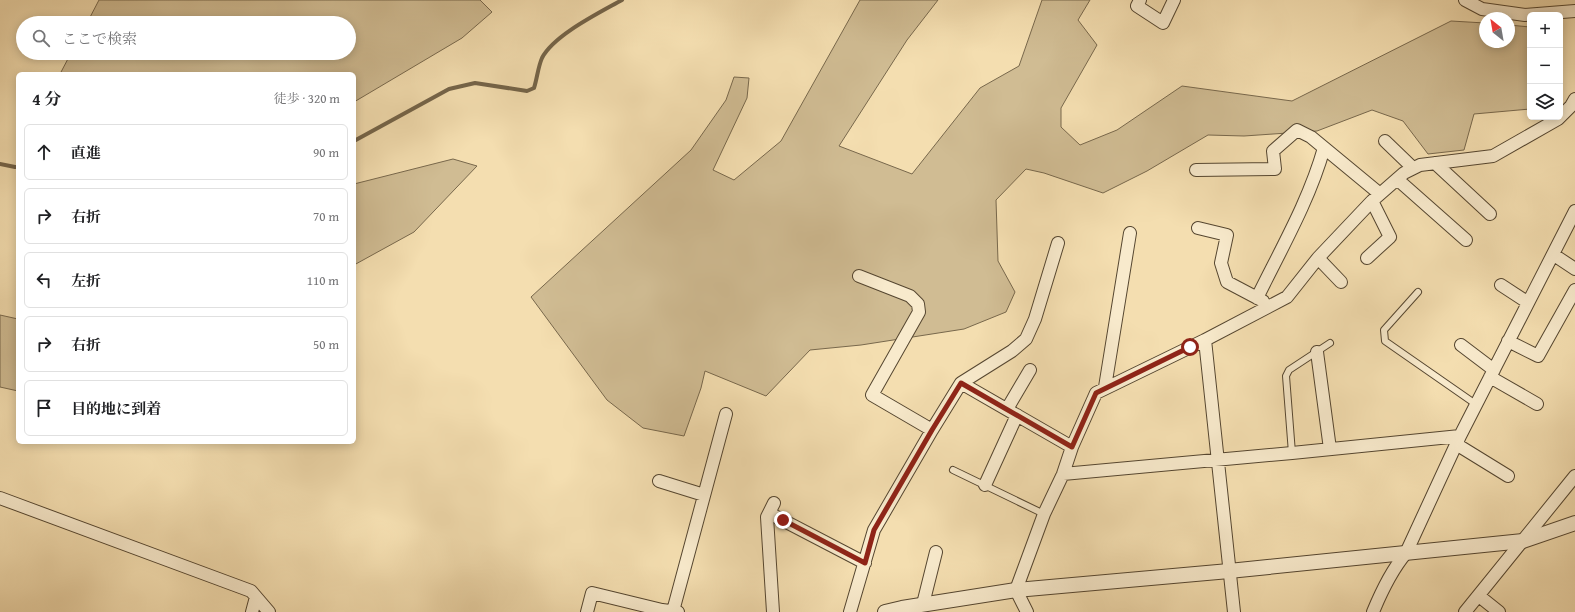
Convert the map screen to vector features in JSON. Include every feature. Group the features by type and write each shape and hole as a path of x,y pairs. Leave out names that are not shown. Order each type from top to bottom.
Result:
{"street":[{"path":"1140,0 1137,6 1164,23 1174,0"},
{"path":"1465,0 1482,9 1525,15 1575,11"},
{"path":"1027,612 1016,590 1044,514 1063,474 1072,447 1096,393 1205,340 1287,296 1318,258 1376,197 1404,172 1420,164 1493,156 1558,119 1571,106 1575,99"},
{"path":"1196,170 1275,169 1273,151 1297,130 1311,137 1376,197 1390,237 1367,258"},
{"path":"1385,141 1413,168"},
{"path":"1257,298 1298,216 1321,161 1324,148"},
{"path":"1435,163 1490,214"},
{"path":"1397,179 1466,240"},
{"path":"1373,612 1384,584 1396,565 1406,553 1458,440 1527,302 1554,255 1575,211"},
{"path":"1198,228 1227,235 1221,263 1227,282 1271,305"},
{"path":"1105,388 1130,233"},
{"path":"850,612 874,530 961,383 1012,351 1026,339 1035,319 1058,243"},
{"path":"1554,255 1575,268"},
{"path":"1318,258 1341,282"},
{"path":"859,276 910,296 918,304 919,312 872,395 932,430"},
{"path":"1501,285 1527,302"},
{"path":"1508,340 1538,356 1575,290"},
{"path":"1205,340 1234,612"},
{"path":"1461,344 1492,374 1538,404"},
{"path":"1316,352 1330,449"},
{"path":"985,485 1012,412 1030,370"},
{"path":"961,383 1072,447"},
{"path":"673,612 726,414"},
{"path":"1063,474 1330,449 1458,440 1508,476"},
{"path":"1465,612 1575,476"},
{"path":"659,481 704,495"},
{"path":"0,498 251,591 269,612"},
{"path":"773,612 767,517 772,508 865,563"},
{"path":"885,612 922,604 1016,590 1229,571 1523,541 1575,523"},
{"path":"922,604 936,552"},
{"path":"587,612 592,593 662,610 678,612"},
{"path":"1479,596 1498,612"},
{"path":"252,612 256,597"}],"lane":[{"path":"1418,292 1384,330 1385,341 1477,404"},
{"path":"1292,453 1286,376 1289,370 1330,343"},
{"path":"954,470 1044,514"}],"shaded area":[{"path":"99,0 480,0 492,12 462,38 356,101 356,72 61,72 67,60 356,60 356,16 91,16"},
{"path":"860,0 938,0 907,40 839,146 912,174 980,88 1019,66 1042,0 1090,0 1078,20 1097,45 1061,108 1061,127 1080,145 1117,130 1182,86 1292,101 1451,21 1479,23 1479,48 1515,48 1515,26 1527,27 1527,109 1474,114 1464,150 1428,154 1403,121 1372,110 1317,131 1244,136 1208,135 1147,171 1103,193 1044,173 1026,169 996,200 998,261 1015,292 1006,312 964,329 861,345 810,350 766,396 705,371 701,388 684,436 643,428 607,400 531,297 691,150 726,100 734,77 749,78 747,98 713,170 734,180 781,141"},
{"path":"453,159 477,166 414,232 356,264 356,183"},
{"path":"0,315 16,319 16,391 0,387"}],"waterway":[{"path":"356,140 449,89 475,83 527,91 534,88 542,58 548,49 556,41 578,25 622,0"},
{"path":"0,164 16,167"}],"route":[{"path":"783,520 865,563 874,530 961,383 1072,447 1096,393 1190,347"}]}
